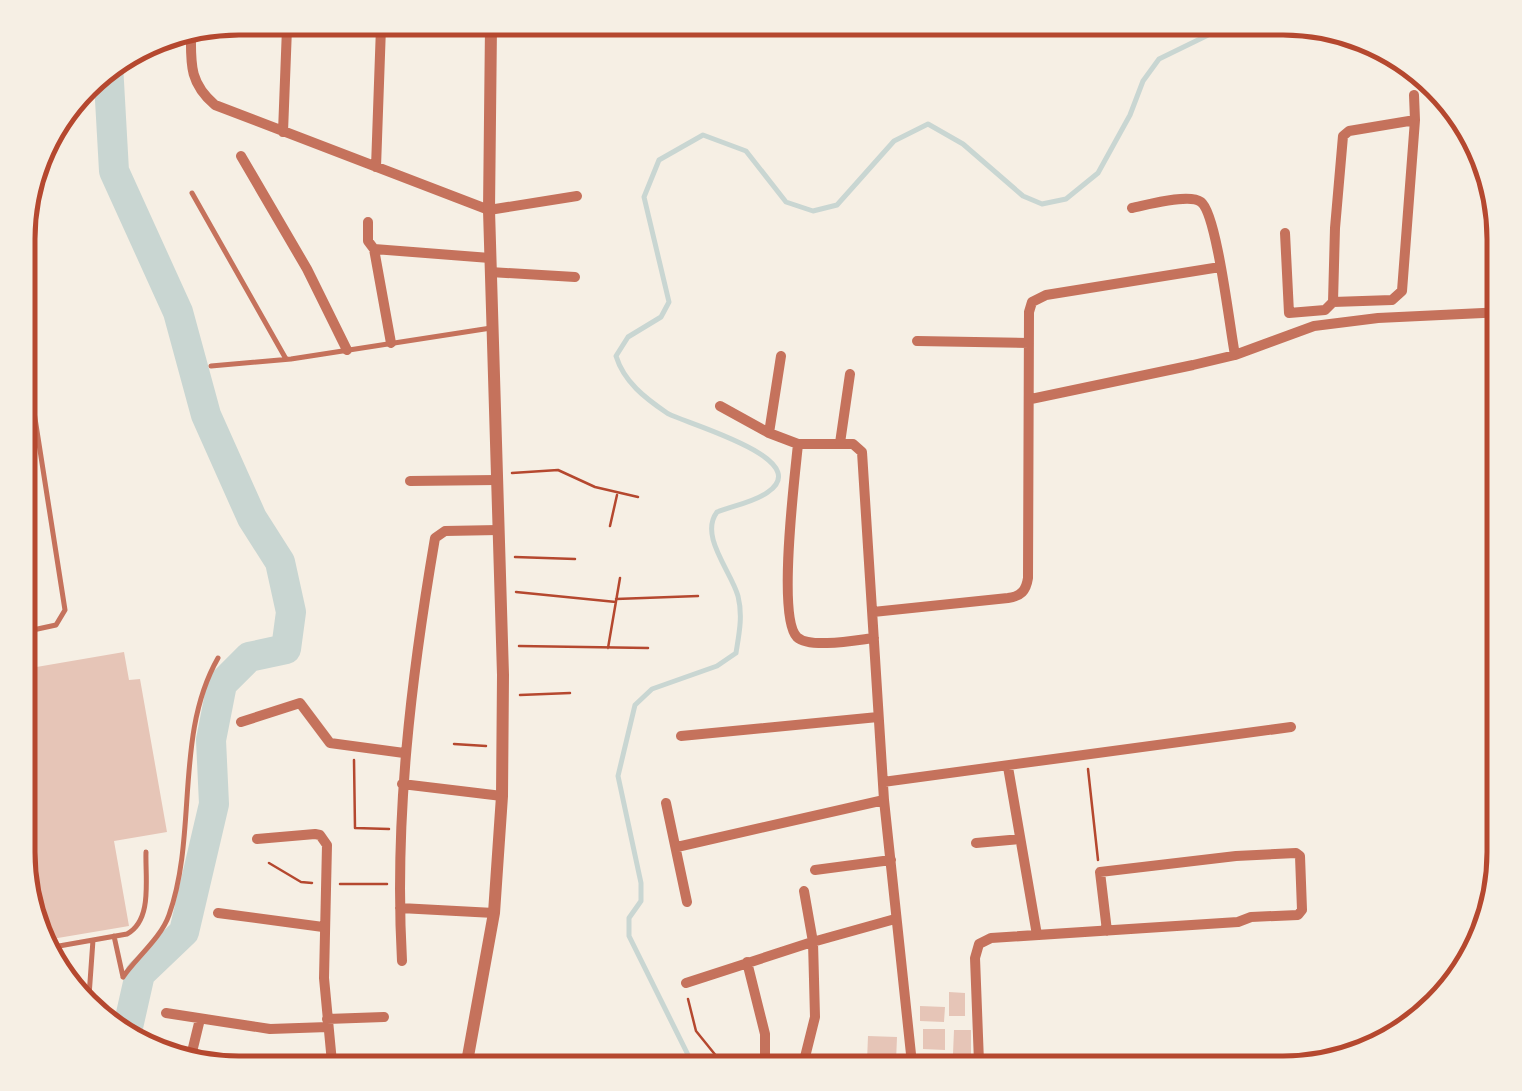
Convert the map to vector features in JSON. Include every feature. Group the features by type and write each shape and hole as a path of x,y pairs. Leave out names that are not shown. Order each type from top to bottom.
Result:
{"street":[{"path":"283,132 286,35"},
{"path":"376,166 381,35"},
{"path":"468,1056 494,913 502,796 502,646 489,210 491,35"},
{"path":"192,41 194,78 204,96 215,105 489,210 577,196"},
{"path":"1333,302 1397,299 1402,292 1414,95"},
{"path":"1285,233 1290,313 1325,310 1333,302 1334,228 1342,136 1349,131 1415,120"},
{"path":"241,156 307,268 347,350"},
{"path":"1132,208 1186,199 1200,202 1208,212 1234,355"},
{"path":"368,222 368,241 374,249 391,343"},
{"path":"374,249 575,277"},
{"path":"873,612 1014,597 1025,590 1030,306 1041,296 1220,267"},
{"path":"1378,301 1378,318"},
{"path":"1354,302 1354,320"},
{"path":"1031,399 1234,355 1314,326 1378,318 1487,313"},
{"path":"917,341 1028,342"},
{"path":"769,433 781,356"},
{"path":"840,443 850,374"},
{"path":"720,406 798,444 857,446 863,457 884,800 911,1056"},
{"path":"798,444 790,513 787,600 793,631 799,639 812,642 874,638"},
{"path":"410,482 496,477"},
{"path":"402,961 400,829 404,753 435,538 445,531 498,530"},
{"path":"241,722 300,702 330,743 404,753"},
{"path":"682,736 878,717"},
{"path":"883,782 1291,727"},
{"path":"1008,768 1036,935"},
{"path":"402,784 502,796"},
{"path":"676,847 884,800"},
{"path":"666,803 687,902"},
{"path":"257,839 315,834 324,840 328,852 323,926 331,1056"},
{"path":"976,844 1020,839"},
{"path":"979,1056 976,948 992,938 1108,931 1298,916 1302,910 1302,861 1296,854 1261,854 1100,872 1108,931"},
{"path":"815,870 891,860"},
{"path":"804,891 813,942 815,1017 805,1056"},
{"path":"400,908 494,913"},
{"path":"218,913 323,926"},
{"path":"686,983 896,919"},
{"path":"747,962 765,1034 765,1056"},
{"path":"166,1012 270,1030 384,1017"},
{"path":"192,1050 200,1019"}],"lane":[{"path":"192,192 286,359"},
{"path":"210,366 286,359 491,328"},
{"path":"35,414 65,610 56,625 35,630"},
{"path":"114,936 124,977 168,920 176,884 193,734 202,692 218,658"},
{"path":"58,945 132,932 143,918 146,852"},
{"path":"89,989 93,940"}],"path":[{"path":"496,477 558,470 574,480 638,497"},
{"path":"610,526 617,493"},
{"path":"499,556 576,560"},
{"path":"607,650 620,578"},
{"path":"500,590 616,600 698,596"},
{"path":"502,646 648,648"},
{"path":"503,695 570,694"},
{"path":"454,744 502,746"},
{"path":"354,749 355,828 400,829"},
{"path":"1087,755 1100,872"},
{"path":"686,983 696,1031 716,1056"}],"building":[{"path":"124,652 129,680 140,679 167,832 114,841 129,926 55,939 46,917 35,865 35,667"},
{"path":"949,992 965,993 965,1016 949,1016"},
{"path":"920,1006 945,1007 944,1022 920,1021"},
{"path":"923,1029 945,1029 945,1050 923,1049"},
{"path":"954,1030 971,1030 971,1054 953,1054"},
{"path":"868,1036 897,1037 896,1056 867,1056"}],"waterway":[{"path":"689,1056 629,936 629,918 641,901 641,883 618,776 635,705 652,689 717,666 736,653 739,603 714,543 712,521 717,512 768,492 778,479 775,467 761,454 667,413 651,401 630,382 616,356 628,337 661,317 669,302 644,197 659,160 703,135 746,151 786,202 813,211 837,205 894,141 928,124 963,144 1023,196 1042,204 1066,199 1098,173 1130,115 1143,81 1159,59 1208,35"},
{"path":"109,83 114,171 178,312 206,415 252,518 280,562 291,612 286,649 249,657 222,684 211,740 214,804 184,932 140,974 129,1023"}]}
